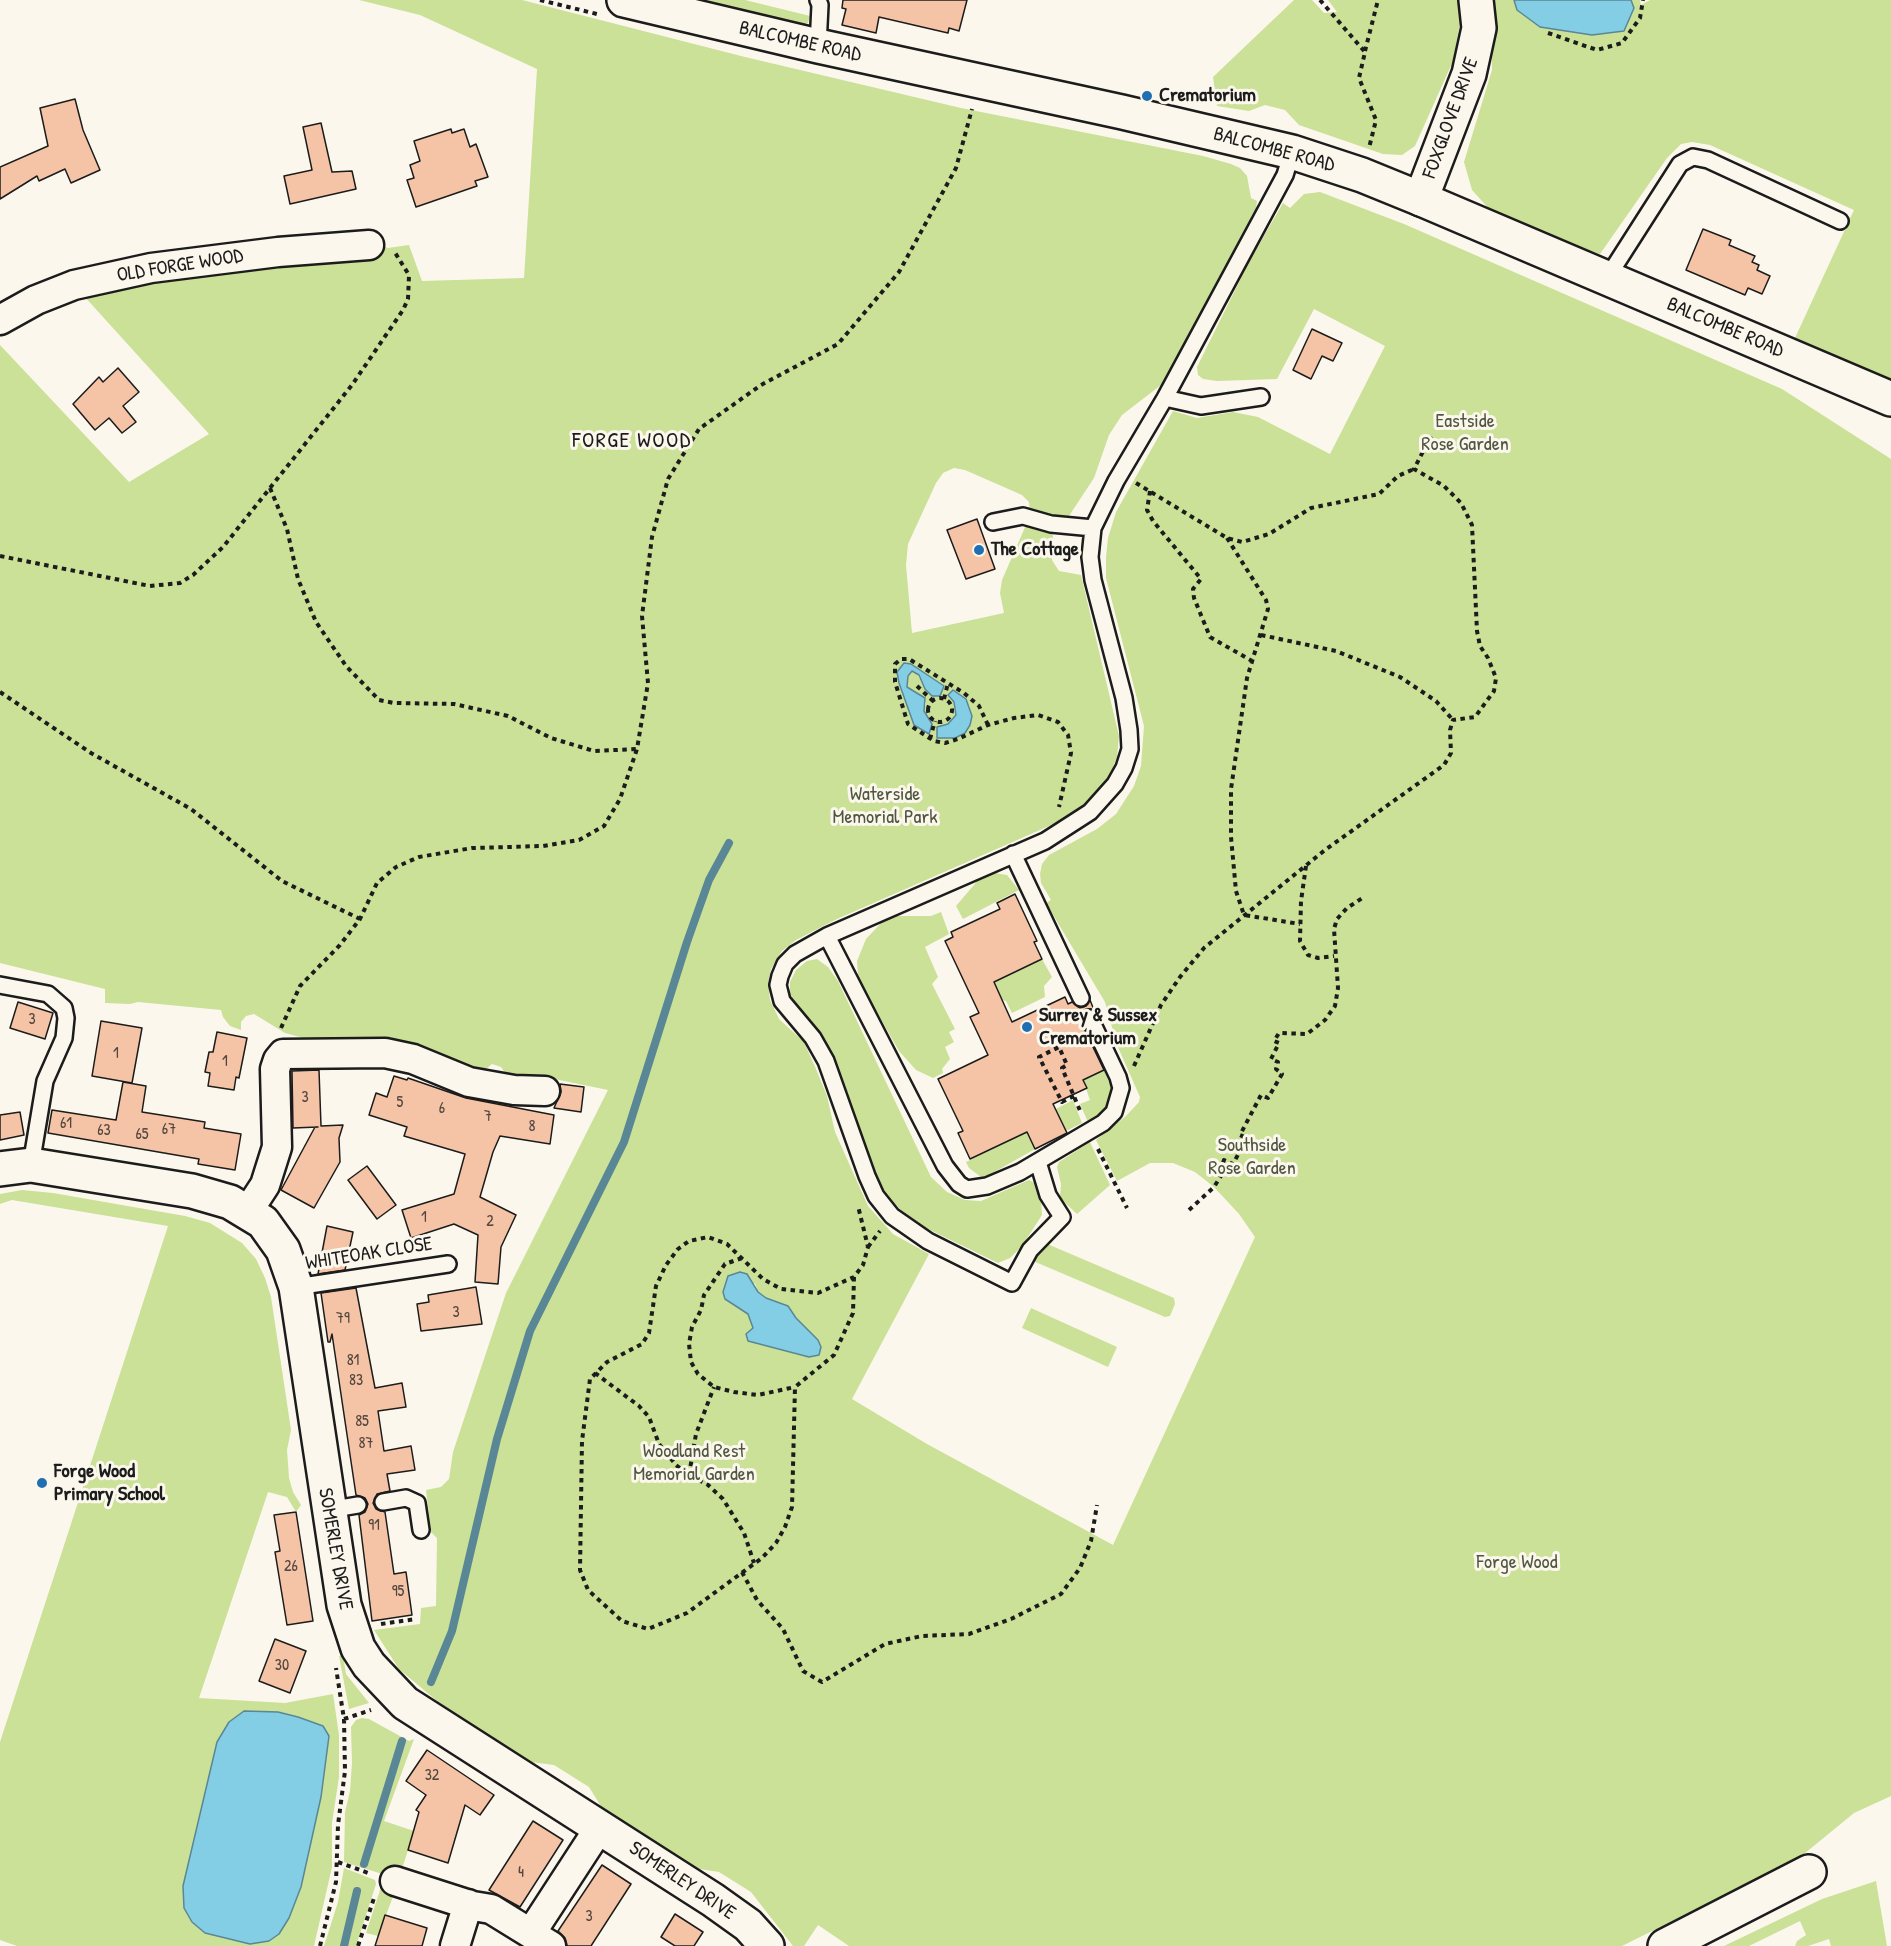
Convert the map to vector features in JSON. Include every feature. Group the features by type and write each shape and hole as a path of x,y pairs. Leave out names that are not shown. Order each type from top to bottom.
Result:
{"street":[{"name":"BALCOMBE ROAD","path":"624,0 818,46 1122,112 1292,152 1362,175 1421,199 1891,399"},
{"name":"FOXGLOVE DRIVE","path":"1421,199 1469,74 1479,28 1476,0"},
{"name":"OLD FORGE WOOD","path":"0,320 36,300 74,285 151,268 278,252 369,245"},
{"path":"248,1211 265,1185 277,1147 275,1069 283,1054 385,1053 413,1059 469,1082 514,1090 545,1091"},
{"name":"SOMERLEY DRIVE","path":"16,1167 192,1191 248,1211 274,1235 290,1268 296,1287 343,1508 344,1605 358,1648 369,1665 405,1703 731,1912 767,1946"},
{"path":"388,1879 468,1905 491,1909 541,1939 600,1827"},
{"path":"1665,1946 1809,1872"},
{"path":"455,1946 468,1905"}],"lane":[{"path":"818,0 820,5 818,46"},
{"path":"1038,1162 1048,1195 1062,1217 1030,1250 1012,1283 928,1241 892,1216 876,1196 826,1061 813,1038 782,1001 778,985 785,964 795,954 827,936 1056,834 1090,812 1104,799 1124,768 1130,749 1124,698 1093,580 1090,557 1094,528 1120,473 1165,398 1285,175 1292,152"},
{"path":"1607,278 1635,230 1680,164 1693,157 1708,160 1840,221"},
{"path":"1165,398 1201,406 1261,398"},
{"path":"993,522 1023,516 1051,524 1094,528"},
{"path":"1013,854 1081,998"},
{"path":"827,936 951,1176 967,1189 976,1189 1003,1180 1038,1162 1089,1132 1114,1112 1121,1088 1090,1018"},
{"path":"0,984 48,994 63,1008 66,1018 61,1047 47,1073 16,1167"},
{"name":"WHITEOAK CLOSE","path":"296,1287 448,1264"},
{"path":"383,1502 406,1498 417,1503 421,1530"}],"path":[{"path":"1320,0 1365,52"},
{"path":"1362,175 1376,120 1359,78 1378,0"},
{"path":"1548,33 1598,50 1622,43 1640,18 1643,0"},
{"path":"283,1054 280,1035 282,1022 296,993 315,969 340,945 360,919 377,883 396,867 419,857 472,848 543,846 579,840 604,826 620,799 638,749 648,683 642,616 652,537 668,479 699,429 761,385 838,344 898,272 956,168 975,100"},
{"path":"0,556 150,586 180,583 199,570 223,547 352,385 387,336 408,299 409,275 396,253 379,245 369,245"},
{"path":"1120,473 1227,538 1242,542 1269,534 1311,508 1379,494 1398,476 1414,468 1431,436"},
{"path":"1414,468 1444,486 1461,502 1472,525 1477,631 1480,646 1496,678 1488,702 1475,717 1453,720"},
{"path":"270,488 287,529 298,579 316,622 346,666 379,700 394,703 454,704 508,716 551,738 594,751 638,749"},
{"path":"1150,491 1147,510 1153,521 1201,579 1193,589 1194,598 1210,636 1252,661"},
{"path":"1227,538 1266,600 1268,609 1252,661 1240,719 1231,789 1231,837 1236,891 1244,915"},
{"path":"1261,635 1336,651 1400,677 1436,701 1453,720"},
{"path":"988,725 979,706 948,683 909,659 901,659 895,664 895,682 908,724 930,739 945,743 988,725 1038,715 1058,722 1068,735 1071,753 1059,806 1056,834"},
{"path":"944,699 948,683"},
{"path":"916,686 933,701"},
{"path":"0,692 91,753 191,809 282,881 360,919"},
{"path":"933,701 944,699 950,703 951,714 947,721 935,721"},
{"path":"930,739 935,721 929,712 933,701"},
{"path":"1118,1077 1136,1064 1161,1005 1180,976 1204,948 1306,865 1444,765 1451,753 1450,730 1453,720"},
{"path":"1306,865 1300,940 1308,955 1318,958 1334,956"},
{"path":"1190,1210 1214,1187 1224,1171 1221,1168 1224,1160 1233,1164 1247,1138 1240,1135 1261,1095 1268,1098 1282,1074 1276,1069 1278,1062 1271,1059 1279,1043 1274,1041 1279,1033 1307,1034 1325,1020 1335,1006 1338,988 1334,956 1334,929 1337,919 1347,908 1364,897"},
{"path":"1244,915 1300,924"},
{"path":"1074,1096 1062,1102 1039,1057 1059,1047 1067,1065 1062,1068 1074,1096 1089,1132 1127,1208"},
{"path":"795,1388 792,1507 776,1543 754,1563 687,1613 648,1629 622,1621 588,1590 580,1570 580,1479 586,1394 595,1373 607,1362 642,1344 649,1334 656,1286 666,1265 678,1249 689,1241 708,1237 727,1244 763,1279 781,1289 818,1293 837,1287 854,1277 863,1265 868,1247 857,1199"},
{"path":"742,1258 725,1264 712,1280 692,1327 689,1344 691,1362 698,1374 714,1387 758,1395 795,1388 834,1355 853,1313 854,1277"},
{"path":"595,1373 639,1406 649,1417 666,1456 689,1476 707,1484 723,1500 744,1533 754,1563"},
{"path":"689,1476 696,1434 714,1387"},
{"path":"742,1572 757,1600 783,1629 803,1671 822,1682 885,1644 922,1636 969,1634 1011,1619 1061,1594 1080,1568 1091,1541 1097,1505"},
{"path":"320,1946 332,1902 338,1862 338,1825 346,1754 344,1719"},
{"path":"338,1862 388,1879 358,1946"}],"green space":[{"name":"Forge Wood","path":"359,0 522,0 745,57 961,108 1203,156 1240,168 1247,176 1251,198 1257,201 1256,208 1161,385 1122,415 1109,435 1094,478 1067,519 1030,512 1029,502 1022,495 965,470 954,468 943,473 936,483 908,544 906,565 912,633 1004,613 1000,593 1002,580 1026,525 1045,529 1053,535 1052,560 1059,571 1081,575 1119,736 1117,757 1109,777 1095,796 1075,812 1049,826 837,919 796,940 782,951 771,969 768,984 770,1000 779,1019 804,1042 827,1096 835,1132 868,1206 893,1234 929,1254 852,1399 927,1444 1113,1545 1255,1237 1239,1214 1214,1187 1195,1172 1173,1163 1150,1163 1117,1181 1096,1140 1126,1116 1139,1102 1140,1097 1117,1045 1105,1002 1046,903 1051,900 1041,883 1040,874 1042,864 1049,855 1097,829 1116,814 1134,786 1141,766 1144,726 1106,578 1106,557 1108,538 1116,512 1173,411 1197,418 1233,412 1258,417 1330,454 1385,346 1314,309 1277,379 1217,381 1203,379 1198,375 1197,367 1250,260 1283,203 1290,208 1304,194 1320,192 1404,224 1782,389 1891,459 1891,1796 1854,1813 1799,1858 1622,1946 849,1946 818,1925 804,1946 793,1946 751,1892 719,1872 693,1868 602,1808 589,1787 554,1765 531,1762 437,1701 399,1669 374,1630 420,1624 421,1608 436,1606 437,1538 431,1532 426,1490 441,1487 449,1479 453,1452 506,1293 608,1090 535,1075 508,1077 501,1067 492,1064 480,1074 428,1056 391,1037 307,1039 285,1033 254,1014 246,1016 241,1022 241,1030 230,1026 221,1010 138,1002 105,1003 105,989 0,963 0,345 129,482 209,434 74,285 379,245 388,248 409,245 422,281 524,278 537,69 420,15","holes":["911,664 940,695 923,684 916,672 911,671 907,687 926,703 924,711 931,721 926,734 914,724 899,683 897,672","953,690 966,699 970,707 935,736 942,725 948,724 956,715 954,702 949,698","755,1283 758,1292 766,1298 788,1306 796,1318 818,1340 819,1355 809,1357 773,1346 756,1344 753,1322 748,1314 739,1307"]},
{"path":"703,0 745,0 810,16 808,23 802,25"},
{"path":"1294,0 1312,0 1324,13 1337,12 1328,0 1458,0 1460,23 1453,61 1415,146 1402,155 1383,154 1299,125 1285,110 1265,105 1249,111 1217,106 1213,77"},
{"path":"1491,0 1514,0 1517,10 1540,27 1592,35 1634,8 1631,0 1640,0 1641,5 1650,0 1891,0 1891,379 1795,338 1854,210 1710,145 1692,142 1681,144 1667,158 1600,254 1539,233 1491,211 1472,190 1464,162 1492,70"},
{"path":"995,873 1007,875 1019,890 963,919 956,906 979,879"},
{"path":"941,912 949,934 925,947 938,977 932,984 955,1029 949,1032 954,1042 945,1047 950,1059 942,1069 943,1073 933,1078 916,1070 899,1051 863,988 858,975 857,961 866,939 884,920 892,916 931,916"},
{"path":"983,941 1020,969 1042,959 1052,977 1044,986 1045,997 1012,1013 1006,1001 998,999"},
{"path":"817,959 828,967 838,981 931,1177 947,1192 965,1200 981,1201 1029,1180 1035,1183 1041,1198 1042,1215 1022,1246 1010,1258 998,1263 924,1227 902,1211 883,1192 869,1164 845,1085 830,1051 790,994 790,982 796,970 807,961"},
{"path":"1104,1070 1112,1090 1108,1105 1099,1117 1088,1122 1080,1104 1090,1100 1083,1080"},
{"path":"1073,1100 1082,1123 1066,1131 1056,1109"},
{"path":"1027,1132 1035,1149 989,1175 981,1177 969,1168 966,1162"},
{"path":"1090,1142 1110,1185 1077,1214 1060,1198 1061,1184 1057,1167 1059,1162"},
{"path":"22,1190 53,1193 185,1216 210,1223 242,1243 256,1259 265,1278 271,1297 291,1430 287,1450 289,1478 293,1492 301,1505 296,1512 287,1497 268,1492 199,1698 285,1703 333,1694 339,1735 339,1777 332,1823 332,1867 314,1946 17,1946 0,1940 0,1742 168,1226 12,1200 0,1204 0,1194","holes":["244,1711 278,1712 298,1717 309,1854 301,1887 289,1918 250,1944 205,1933"]},
{"path":"1045,1243 1174,1298 1175,1304 1170,1316 1165,1317 1033,1261"},
{"path":"1031,1308 1117,1347 1108,1367 1022,1328"},
{"path":"339,1656 343,1656 346,1674 369,1703 349,1709"},
{"path":"369,1719 409,1741 414,1739 384,1821 414,1831 401,1872 395,1878 344,1862 345,1812 350,1791 352,1763 351,1727 356,1720"},
{"path":"344,1868 375,1880 376,1884 356,1946 324,1946 338,1902"},
{"path":"383,1881 394,1894 378,1936 366,1933"},
{"path":"1876,1881 1887,1946 1831,1946 1829,1939 1808,1946 1795,1946 1797,1941 1806,1935 1800,1921 1749,1946 1724,1946 1822,1899"}],"water":[{"path":"1514,0 1631,0 1634,8 1624,31 1592,35 1540,27 1517,10"},
{"path":"904,663 911,664 944,686 940,696 932,696 925,689 919,675 912,671 908,676 907,687 925,698 924,711 932,724 929,734 914,725 899,683 897,672"},
{"path":"953,690 966,699 972,716 970,725 965,733 955,738 937,738 937,727 948,724 956,715 954,702 948,695"},
{"path":"740,1272 747,1274 758,1292 766,1298 788,1306 796,1318 818,1340 821,1347 819,1355 809,1357 748,1341 746,1334 753,1328 748,1314 725,1299 723,1292 728,1276"},
{"path":"244,1711 278,1712 298,1717 323,1726 329,1736 321,1797 301,1887 289,1918 279,1934 269,1941 250,1944 205,1933 192,1922 184,1908 183,1886 217,1742 229,1722"}],"building":[{"path":"843,0 967,0 959,31 949,28 948,33 879,17 876,33 842,25 846,9 842,8"},
{"path":"75,99 83,130 100,170 71,183 65,169 39,181 37,176 0,199 0,167 48,146 40,108"},
{"path":"321,123 332,172 352,171 356,189 290,204 284,176 312,170 303,127"},
{"path":"451,129 452,133 464,129 470,147 476,144 488,177 475,181 477,186 416,207 407,180 414,178 410,165 420,161 414,141"},
{"path":"1703,229 1731,240 1729,245 1755,256 1752,262 1759,265 1757,270 1770,276 1762,294 1748,288 1745,295 1686,270"},
{"path":"1312,329 1342,343 1333,361 1322,356 1311,379 1293,370"},
{"path":"118,368 139,392 123,406 136,422 122,433 109,418 95,430 73,404 99,377 103,382"},
{"name":"The Cottage","path":"977,519 995,569 966,579 947,530"},
{"name":"Surrey & Sussex Crematorium","path":"1015,894 1037,941 1034,942 1042,959 994,982 1012,1022 1065,997 1068,1004 1072,1002 1080,1008 1086,1006 1090,1000 1094,1010 1086,1009 1082,1012 1081,1022 1104,1070 1083,1080 1087,1088 1053,1104 1067,1133 1035,1149 1027,1132 970,1159 958,1133 963,1131 938,1079 988,1055 970,1017 979,1013 945,941 953,937 951,932 1000,909 997,903"},
{"path":"18,1002 53,1013 45,1039 10,1028"},
{"path":"101,1021 142,1028 132,1083 92,1076"},
{"path":"217,1032 247,1038 239,1078 236,1077 234,1090 208,1086 210,1073 205,1072 209,1052 213,1052"},
{"path":"319,1070 321,1126 343,1125 339,1138 340,1162 314,1208 281,1190 315,1127 293,1128 292,1071"},
{"path":"394,1076 407,1080 408,1078 466,1098 554,1115 550,1144 500,1136 493,1152 480,1197 516,1215 501,1247 498,1284 475,1282 478,1235 454,1224 411,1238 402,1210 454,1194 465,1154 404,1136 407,1127 369,1115 376,1093 387,1097"},
{"path":"123,1082 146,1086 142,1112 205,1122 204,1128 241,1134 235,1170 198,1164 199,1159 48,1133 52,1110 116,1120"},
{"path":"560,1084 584,1087 581,1112 554,1108 561,1092"},
{"path":"20,1112 24,1135 0,1140 0,1115"},
{"path":"367,1166 396,1205 377,1219 348,1180"},
{"path":"327,1226 353,1232 345,1270 318,1274"},
{"path":"476,1287 482,1324 421,1331 417,1304 429,1302 428,1295"},
{"path":"356,1288 375,1388 402,1383 406,1407 378,1411 384,1451 411,1446 415,1470 387,1474 390,1491 377,1494 373,1503 376,1509 385,1512 394,1574 406,1572 412,1615 372,1621 359,1515 365,1512 368,1504 365,1498 356,1495 332,1334 328,1342 321,1293"},
{"path":"296,1512 313,1621 287,1625 275,1552 280,1551 274,1515"},
{"path":"275,1639 306,1651 290,1693 259,1681"},
{"path":"427,1750 494,1795 480,1815 465,1805 448,1863 408,1850 419,1812 416,1810 426,1795 406,1781"},
{"path":"533,1821 563,1840 520,1907 489,1890"},
{"path":"602,1865 631,1884 591,1946 567,1946 565,1938 558,1931"},
{"path":"675,1914 703,1932 694,1946 675,1946 661,1937"},
{"path":"385,1915 427,1928 422,1946 375,1946"}],"waterway":[{"path":"431,1682 452,1631 497,1439 530,1331 624,1142 687,942 709,880 729,843"},
{"path":"364,1864 402,1741"},
{"path":"344,1946 357,1891"}],"place":[{"name":"Crematorium","path":"1147,96"},
{"name":"The Cottage","path":"979,550"},
{"name":"Surrey & Sussex Crematorium","path":"1027,1027"},
{"name":"Forge Wood Primary School","path":"42,1483"}],"district":[{"name":"FORGE WOOD","path":"632,441"}],"park label":[{"name":"Eastside Rose Garden","path":"1465,434"},
{"name":"Waterside Memorial Park","path":"885,806"},
{"name":"Southside Rose Garden","path":"1252,1158"},
{"name":"Woodland Rest Memorial Garden","path":"694,1464"}]}
